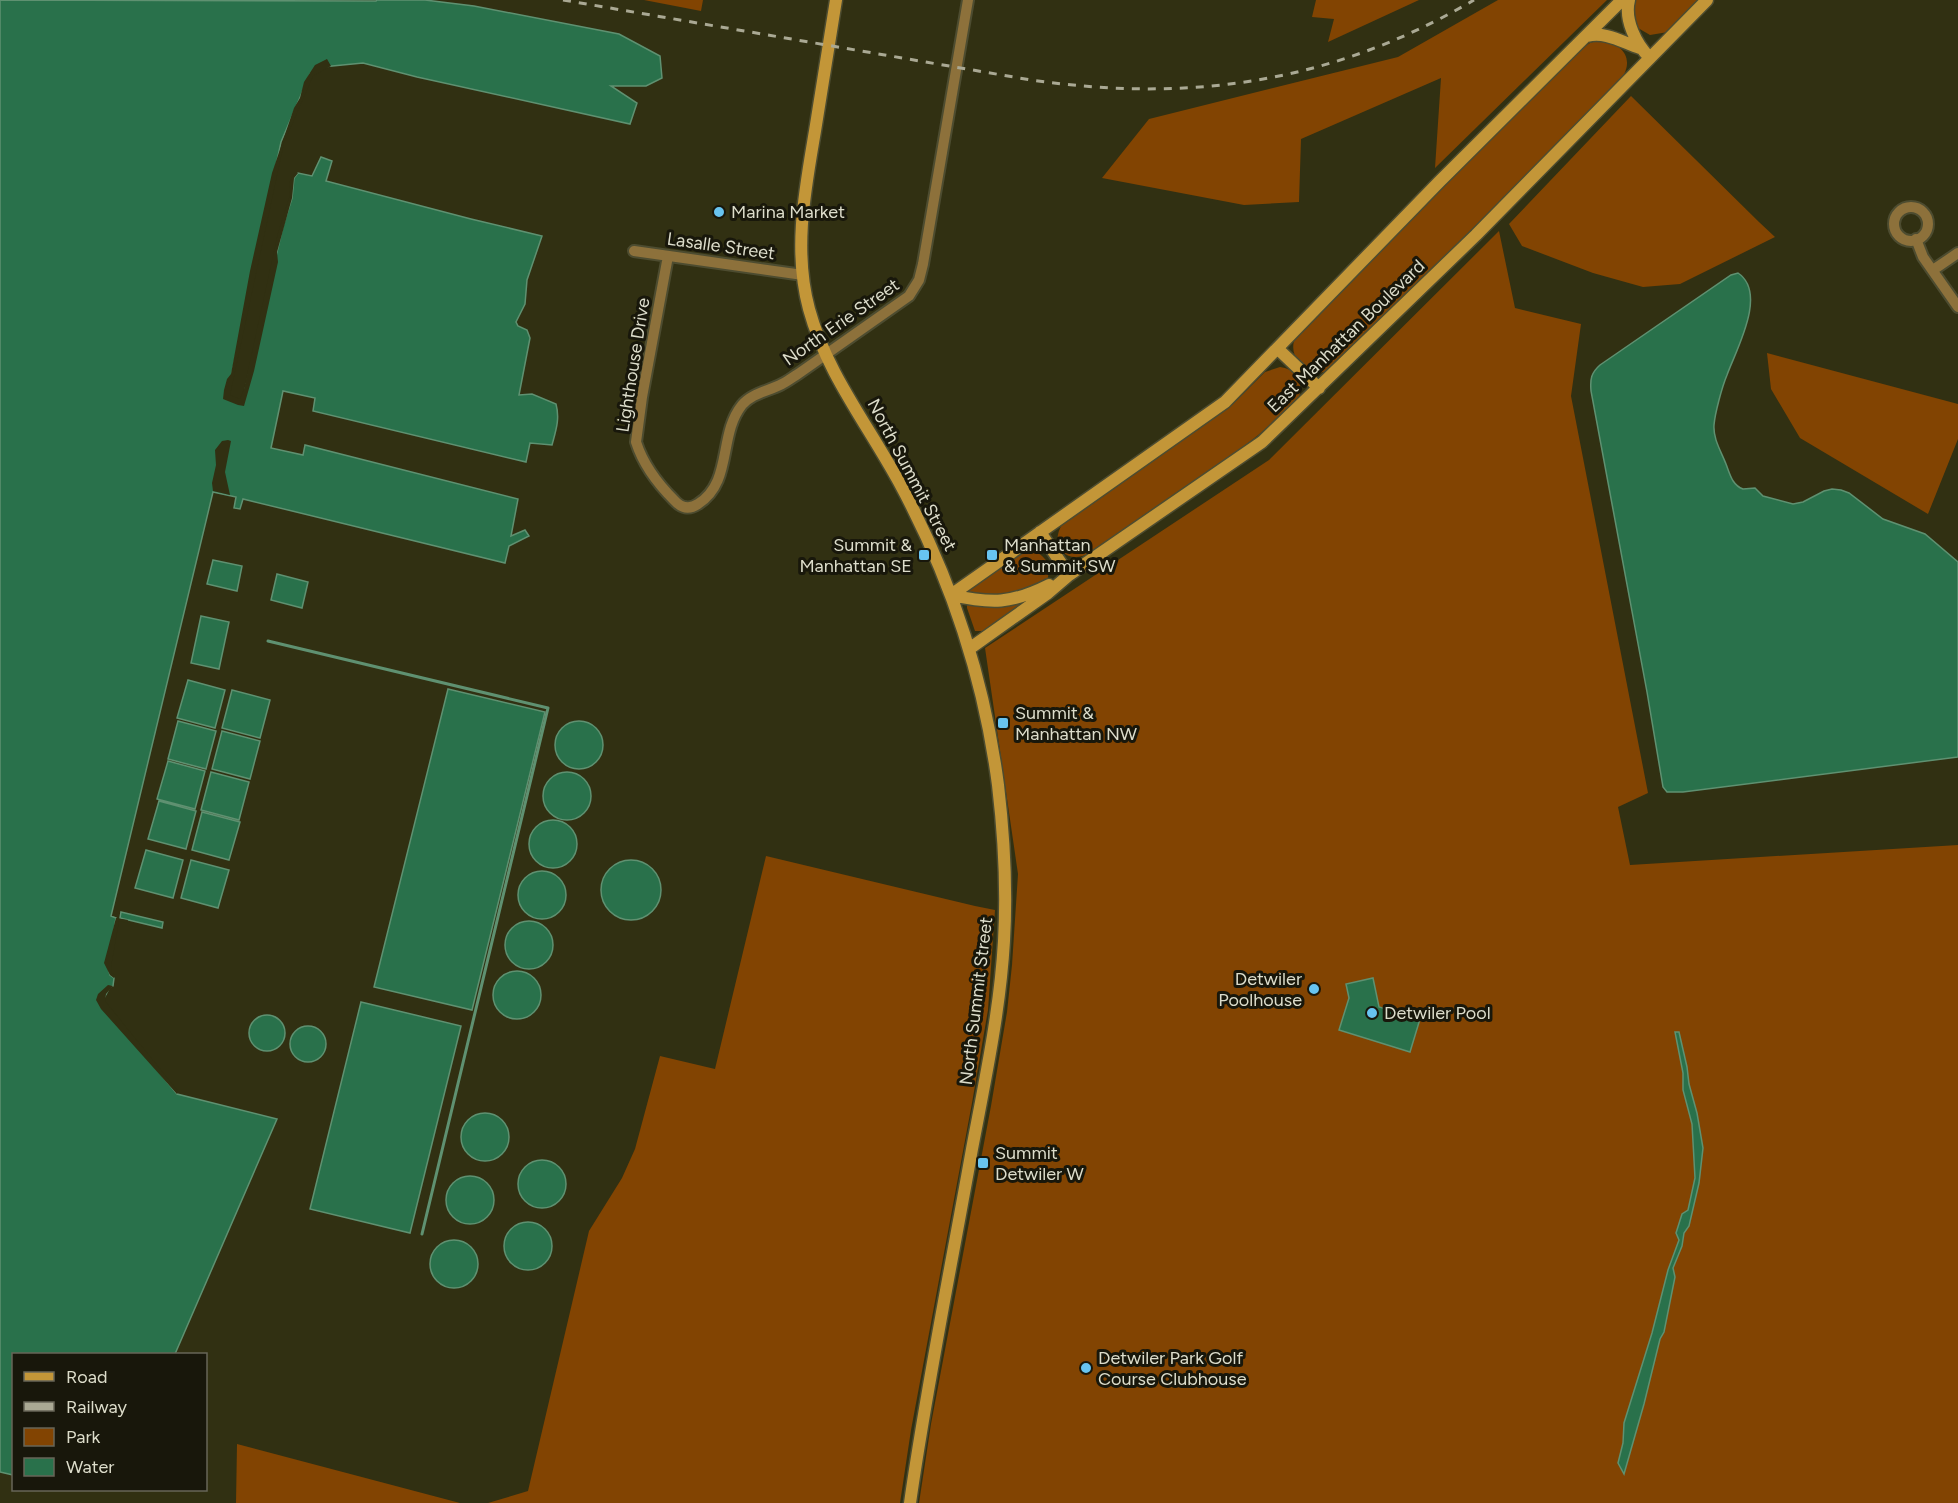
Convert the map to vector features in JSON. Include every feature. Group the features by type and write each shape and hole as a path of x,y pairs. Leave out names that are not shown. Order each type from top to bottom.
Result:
{"street":[{"name":"North Summit Street","path":"837,0 804,197 801,233 803,275 809,310 826,354 916,514 938,560 951,595 969,649 992,746 1005,868 1004,942 999,994 985,1083 920,1434 910,1503"},
{"name":"North Erie Street","path":"676,503 684,508 694,507 711,494 720,475 730,430 742,405 758,393 783,383 909,296 919,280 968,0"},
{"name":"East Manhattan Boulevard","path":"951,595 1216,409 1239,389 1439,182 1622,0"},
{"path":"1629,0 1627,9 1631,26 1640,48 1650,58"},
{"name":"East Manhattan Boulevard","path":"969,649 1048,593 1069,575 1262,442 1476,235 1707,0"},
{"path":"1586,37 1604,34 1640,48"},
{"path":"1916,239 1923,257 1958,307"},
{"name":"Lasalle Street","path":"634,251 803,275"},
{"path":"1933,270 1958,253"},
{"name":"Lighthouse Drive","path":"668,256 636,435 639,450 658,483 676,503"},
{"path":"1278,349 1319,388"},
{"path":"951,595 998,602 1026,596 1069,575 1040,532"}],"green space":[{"path":"644,0 703,0 701,11"},
{"path":"1316,0 1419,0 1328,42 1334,19 1312,17"},
{"path":"1498,0 1607,0 1435,168 1441,78 1301,139 1299,202 1244,205 1102,178 1149,119 1398,57"},
{"path":"1634,0 1699,0 1668,32 1650,35 1638,28 1633,20"},
{"path":"1599,40 1615,45 1624,53 1627,66 1620,81 1332,369 1316,373 1303,367 1294,354 1295,339 1445,184 1582,48"},
{"path":"1631,96 1775,237 1680,284 1643,287 1593,273 1522,246 1509,224"},
{"path":"1499,231 1515,308 1581,324 1571,396 1648,793 1618,807 1630,865 1958,845 1958,1503 919,1503 931,1424 991,1106 1007,1012 1012,965 1018,874 985,648 1269,460"},
{"path":"1767,353 1958,404 1958,439 1928,514 1800,438 1771,389"},
{"path":"1280,367 1295,373 1300,392 1299,398 1276,420 1225,461 1090,553 1074,557 1062,551 1058,539 1063,523 1232,405 1265,372"},
{"path":"1025,551 1037,552 1050,566 1047,582 1013,596 966,594 967,591"},
{"path":"1028,601 985,631 975,631 967,608 970,604 996,607"},
{"path":"766,856 995,910 988,1010 911,1430 900,1503 488,1503 528,1491 589,1231 622,1178 635,1149 660,1056 715,1069"},
{"path":"237,1444 460,1503 236,1503"}],"water":[{"path":"0,0 425,0 474,6 619,34 660,56 662,78 646,86 611,86 637,103 630,124 363,63 322,67 310,74 281,142 227,397 242,403 283,226 292,198 294,178 298,173 312,176 321,157 332,161 326,181 542,236 527,280 525,304 516,322 518,326 527,330 530,338 519,395 532,394 556,404 558,415 556,429 552,445 530,443 526,462 313,411 315,398 283,391 271,448 303,455 305,445 518,499 511,536 525,530 529,536 509,546 505,563 243,499 240,509 234,508 236,497 213,492 111,916 116,918 108,967 110,975 114,978 113,986 110,987 102,1002 177,1094 277,1119 175,1353 12,1353 12,1475 0,1472"},
{"path":"1738,273 1747,282 1750,307 1742,337 1723,386 1714,425 1716,440 1730,475 1736,485 1743,489 1755,488 1763,496 1793,504 1832,489 1849,493 1883,519 1925,534 1958,562 1958,757 1683,792 1667,792 1663,787 1591,391 1591,380 1600,365 1731,275"},
{"path":"213,560 242,566 237,591 207,584"},
{"path":"277,574 308,582 302,608 271,600"},
{"path":"201,616 229,622 219,669 191,663"},
{"path":"188,680 225,690 215,728 177,718"},
{"path":"448,689 545,712 472,1010 374,987"},
{"path":"232,690 270,700 260,738 222,728"},
{"path":"178,721 216,731 206,769 168,759"},
{"path":"579,721 596,728 603,745 596,762 579,769 562,762 555,745 562,728"},
{"path":"222,731 260,741 250,779 212,769"},
{"path":"168,761 205,771 195,809 157,799"},
{"path":"211,772 249,782 239,820 201,810"},
{"path":"567,772 584,779 591,796 584,813 567,820 550,813 543,796 550,779"},
{"path":"159,801 196,811 186,849 148,839"},
{"path":"202,812 240,822 229,860 192,850"},
{"path":"553,820 570,827 577,844 570,861 553,868 536,861 529,844 536,827"},
{"path":"146,850 183,860 173,898 135,888"},
{"path":"191,860 229,870 218,908 181,898"},
{"path":"625,860 637,860 648,865 656,873 661,890 659,902 648,915 637,920 625,920 614,915 606,907 601,896 601,884 606,873 614,865"},
{"path":"542,871 559,878 566,895 559,912 542,919 525,912 518,895 525,878"},
{"path":"121,912 163,922 162,928 120,918"},
{"path":"529,921 546,928 553,945 546,962 529,969 512,962 505,945 512,928"},
{"path":"517,971 534,978 541,995 534,1012 517,1019 500,1012 493,995 500,978"},
{"name":"Detwiler Pool","path":"1373,978 1379,1007 1420,1019 1410,1052 1339,1030 1349,998 1346,984"},
{"path":"361,1002 461,1026 410,1233 310,1209"},
{"path":"267,1015 280,1020 285,1033 280,1046 267,1051 254,1046 249,1033 254,1020"},
{"path":"308,1026 321,1031 326,1044 321,1057 308,1062 295,1057 290,1044 295,1031"},
{"path":"1675,1032 1679,1032 1703,1148 1699,1183 1689,1226 1684,1233 1682,1246 1673,1268 1675,1277 1664,1332 1660,1339 1624,1474 1618,1463 1623,1443 1624,1423 1652,1333 1668,1270 1679,1240 1676,1233 1682,1214 1688,1210 1695,1178 1692,1124 1683,1090 1683,1073"},
{"path":"485,1113 502,1120 509,1137 502,1154 485,1161 468,1154 461,1137 468,1120"},
{"path":"542,1160 559,1167 566,1184 559,1201 542,1208 525,1201 518,1184 525,1167"},
{"path":"470,1176 487,1183 494,1200 487,1217 470,1224 453,1217 446,1200 453,1183"},
{"path":"528,1222 545,1229 552,1246 545,1263 528,1270 511,1263 504,1246 511,1229"},
{"path":"454,1240 471,1247 478,1264 471,1281 454,1288 437,1281 430,1264 437,1247"}],"pier":[{"path":"327,59 331,66 313,76 284,143 230,395 240,399 278,233 289,198 290,181 295,172 298,173 294,178 292,198 277,252 278,262 254,371 244,406 238,405 223,399 224,390 231,374 250,271 272,173 304,82 315,65"},
{"path":"222,441 231,441 225,472 230,495 213,491 212,483 216,465 215,450"},
{"path":"116,918 128,920 127,923 119,921 111,967 114,978 104,963"},
{"path":"108,985 113,986 106,994 105,1001 178,1091 177,1094 101,1009 96,1000 98,994"}],"waterway":[{"path":"268,641 548,708 422,1234"}],"railway":[{"path":"563,0 1031,80 1090,87 1148,89 1204,87 1259,80 1314,68 1367,51 1421,28 1474,0"}],"place":[{"name":"Marina Market","path":"719,212"},
{"name":"Summit & Manhattan SE","path":"924,555"},
{"name":"Manhattan & Summit SW","path":"992,555"},
{"name":"Summit & Manhattan NW","path":"1003,723"},
{"name":"Detwiler Poolhouse","path":"1314,989"},
{"name":"Detwiler Pool","path":"1372,1013"},
{"name":"Summit Detwiler W","path":"983,1163"},
{"name":"Detwiler Park Golf Course Clubhouse","path":"1086,1368"}]}
